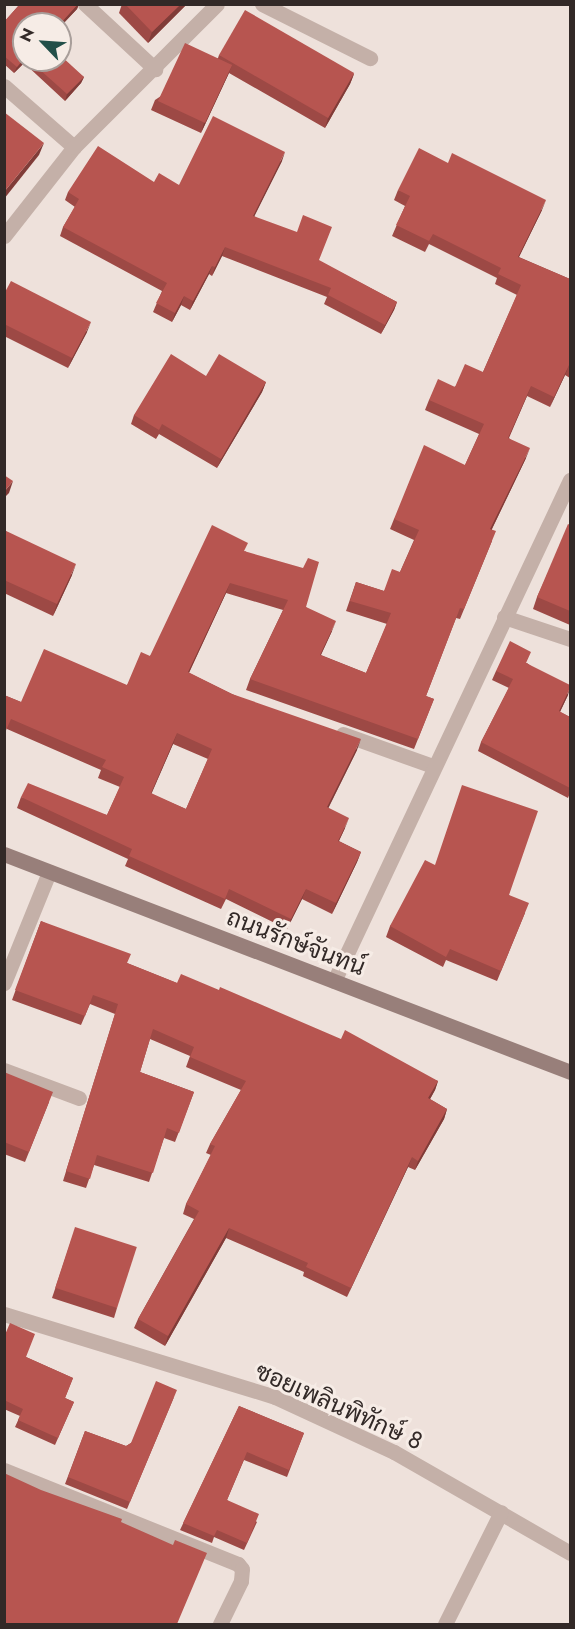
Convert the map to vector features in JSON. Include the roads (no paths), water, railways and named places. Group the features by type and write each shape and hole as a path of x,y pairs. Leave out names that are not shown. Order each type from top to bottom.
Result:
{"main road":[{"name":"ถนนรักษ์จันทน์","path":"4,854 570,1072"}],"street":[{"path":"85,4 155,69"},
{"path":"4,236 74,147 218,4"},
{"path":"262,4 370,58"},
{"path":"4,86 74,147"},
{"path":"334,981 433,766 570,480"},
{"path":"504,618 570,639"},
{"path":"333,730 433,766"},
{"path":"4,983 49,872"},
{"path":"4,1070 79,1098"},
{"name":"ซอยเพลินพิทักษ์ 8","path":"4,1314 275,1397 394,1452 570,1553"},
{"path":"4,1470 238,1564 242,1569 241,1581 220,1624"},
{"path":"445,1624 501,1512"}]}
